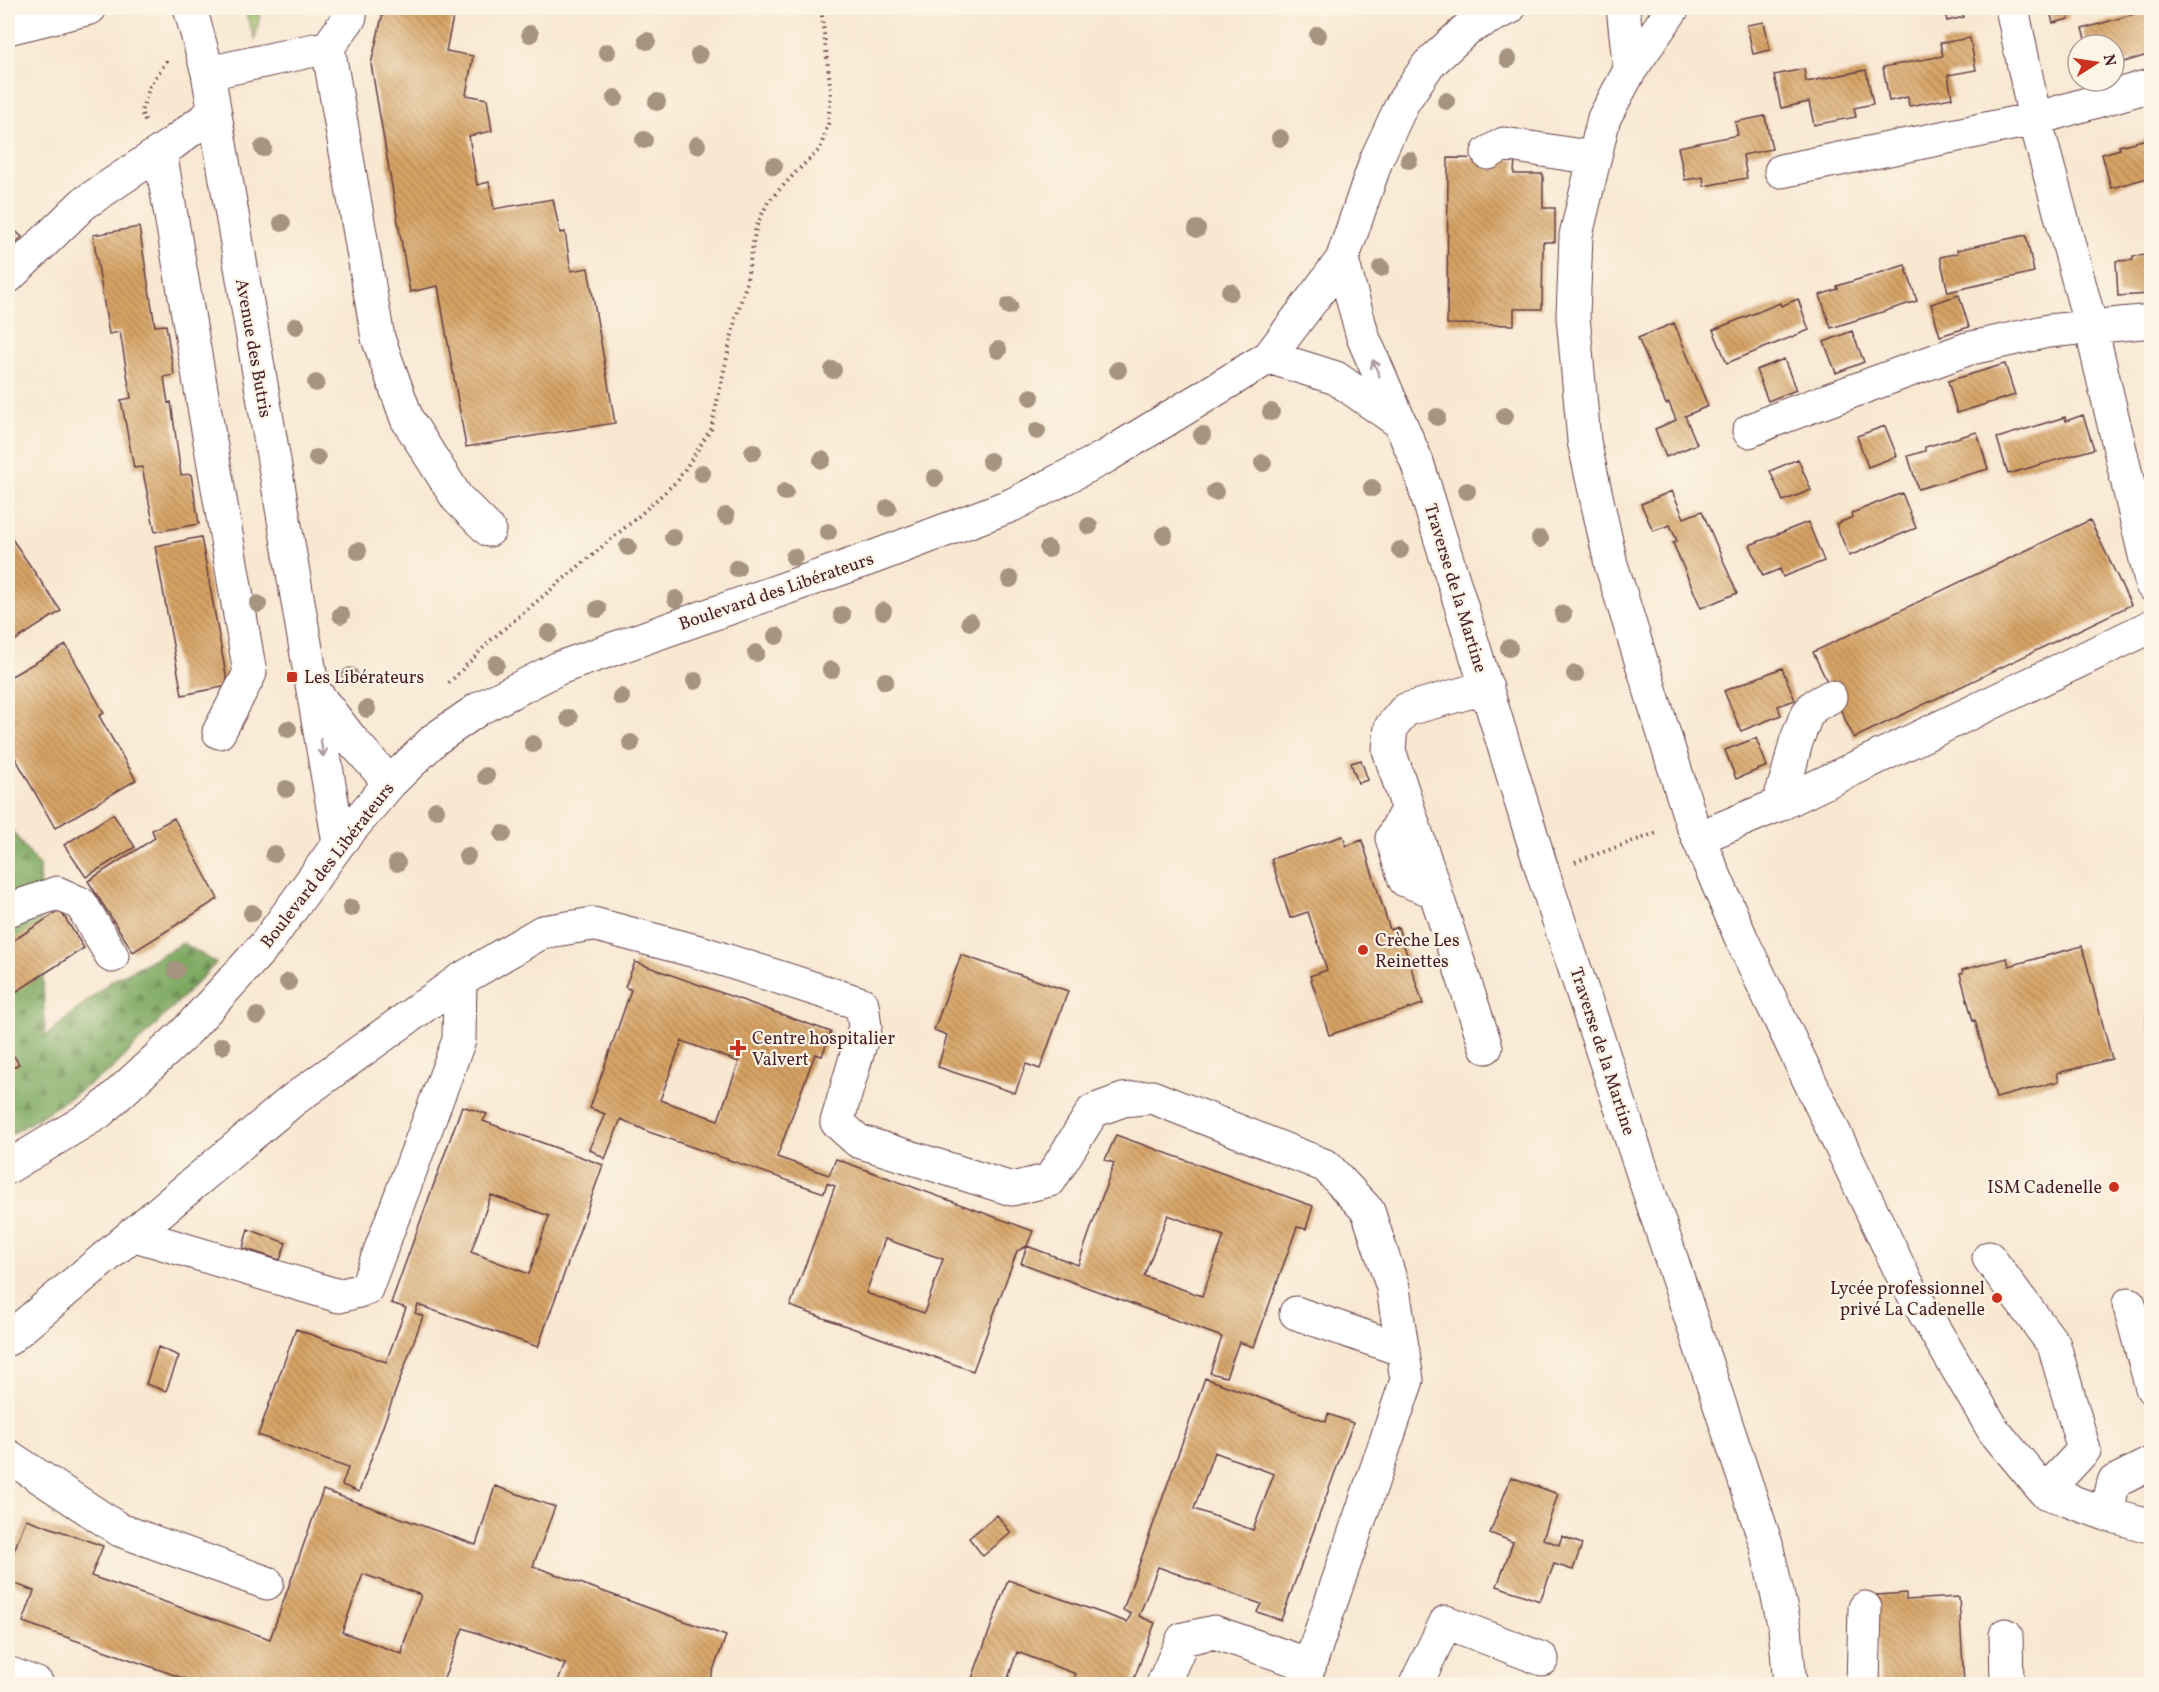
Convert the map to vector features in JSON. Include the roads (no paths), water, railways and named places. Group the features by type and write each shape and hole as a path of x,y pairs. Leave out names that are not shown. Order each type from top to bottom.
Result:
{"street":[{"path":"8,28 90,8"},
{"path":"208,73 328,47 350,16 351,8"},
{"name":"Boulevard des Libérateurs","path":"8,1167 98,1113 184,1034 266,944 339,843 390,783 435,739 480,708 559,668 873,557 1012,505 1105,457 1269,357 1342,260 1377,158 1403,102 1428,65 1468,28 1509,8"},
{"path":"1623,8 1630,70"},
{"path":"1673,8 1630,70 1604,118 1576,235 1573,316 1584,441 1611,564 1694,829 1742,940 1904,1278 1994,1431 2045,1492 2151,1527"},
{"path":"2012,8 2035,120 2091,327 2151,585"},
{"name":"Avenue des Butris","path":"192,12 208,73 339,843"},
{"path":"328,47 378,338 407,419 457,498 489,530"},
{"path":"1781,171 2035,120 2151,85"},
{"path":"8,277 83,204 214,112"},
{"path":"1488,153 1504,144 1594,159"},
{"path":"160,152 249,673 219,732"},
{"name":"Traverse de la Martine","path":"1342,260 1363,337 1417,462 1544,873 1766,1544 1785,1628 1790,1684"},
{"path":"1749,432 1774,420 1967,349 2048,331 2151,321"},
{"path":"1269,357 1336,378 1399,422"},
{"path":"1694,829 1778,805 2151,626"},
{"path":"1486,1047 1436,892 1405,880 1392,838 1408,808 1389,750 1392,727 1405,710 1487,687"},
{"name":"Avenue des Butris","path":"313,690 351,739 390,783"},
{"path":"1778,805 1796,741 1806,716 1814,706 1830,697"},
{"path":"8,910 57,893 81,904 112,956"},
{"path":"8,1339 293,1100 460,980 542,932 593,924 703,953 862,1004 865,1027 837,1122 858,1141 1012,1189 1050,1180 1093,1111 1123,1100 1152,1097 1326,1166 1368,1211 1393,1288 1407,1380 1307,1675 1214,1632 1183,1639 1163,1684"},
{"path":"132,1234 339,1296 366,1289 459,1040 460,980"},
{"path":"1989,1258 2055,1345 2084,1450 2045,1492"},
{"path":"2129,1304 2151,1388"},
{"path":"1296,1313 1402,1350"},
{"path":"8,1456 120,1530 267,1583"},
{"path":"2106,1514 2114,1482 2151,1463"},
{"path":"1863,1684 1865,1608"},
{"path":"1416,1684 1446,1622 1542,1659"},
{"path":"2006,1635 2007,1684"},
{"path":"8,1673 37,1684"}],"place":[{"name":"Les Libérateurs","path":"292,677"},
{"name":"Crèche Les Reinettes","path":"1363,950"},
{"name":"Centre hospitalier Valvert","path":"738,1048"},
{"name":"ISM Cadenelle","path":"2114,1187"},
{"name":"Lycée professionnel privé La Cadenelle","path":"1997,1298"}]}
